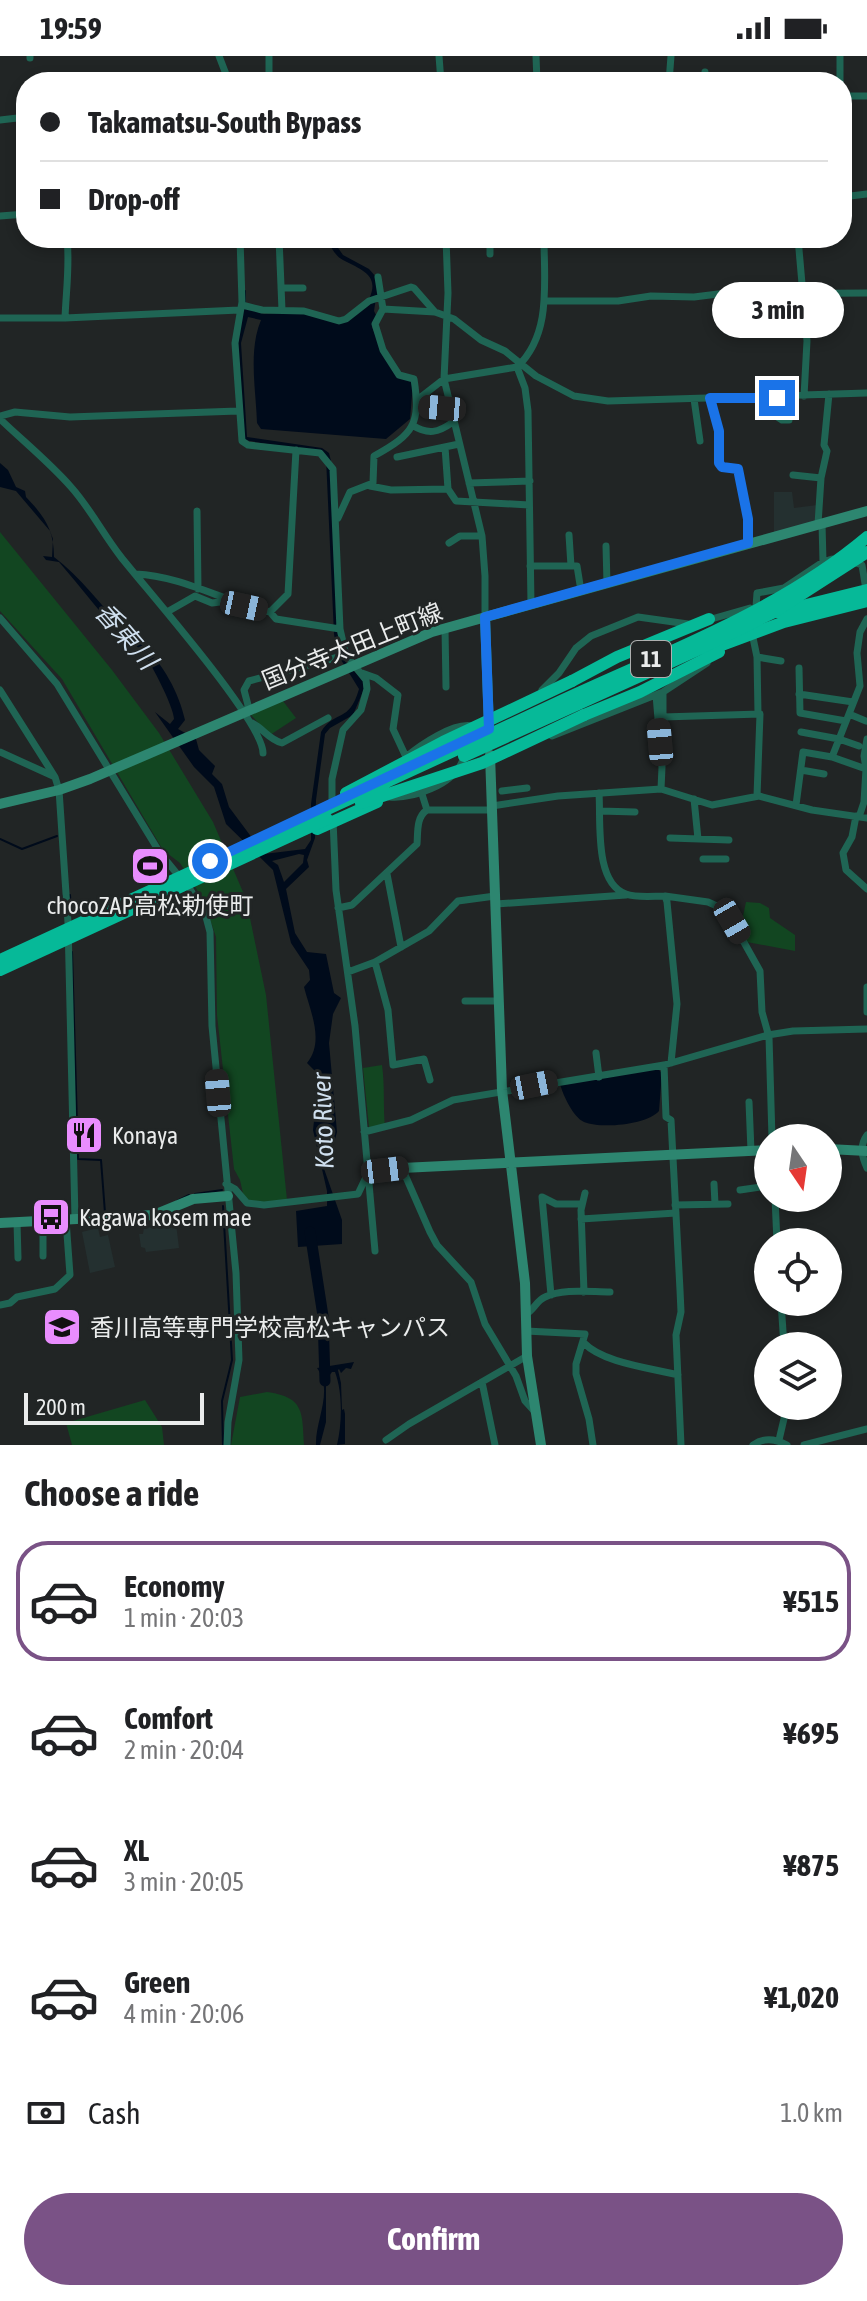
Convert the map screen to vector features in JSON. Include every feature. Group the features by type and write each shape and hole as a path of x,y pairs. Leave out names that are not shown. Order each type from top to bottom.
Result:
{"highway":[{"path":"0,958 769,603 831,566 867,537"},
{"path":"0,973 735,631 812,590 867,552"},
{"name":"11","path":"0,973 69,943 328,806 489,729 671,650 752,619 867,590"},
{"name":"11","path":"0,958 68,923 328,824 697,654 810,614 867,601"},
{"path":"281,830 305,814 443,742 617,657 709,619"},
{"path":"361,803 482,763 640,692 752,633"}],"street":[{"path":"65,318 66,279 70,267 68,248"},
{"path":"240,248 243,307 235,343 240,437 245,444 320,453 329,466 337,519 337,629 346,661 398,695 393,729 406,757"},
{"path":"279,248 282,310"},
{"path":"446,248 448,293 444,379 482,536 502,1090 526,1314 527,1356 541,1445"},
{"path":"490,248 490,254"},
{"path":"417,403 444,379 518,366 540,332 544,301 544,248"},
{"path":"799,248 807,341 804,396"},
{"path":"378,277 375,300 383,309 435,312 445,316 464,325 481,340 505,351 518,366 574,396 608,401 867,393"},
{"path":"281,288 303,288"},
{"path":"0,318 65,318 243,307 304,311 339,321 375,300 414,288 435,312"},
{"path":"544,301 618,301 651,296 718,294 867,293"},
{"path":"370,486 375,470 374,456 403,440 412,425 417,403 414,379 399,375 383,350 375,324 383,309"},
{"path":"518,366 528,411 531,604"},
{"path":"823,562 821,478 827,451 824,445 829,394"},
{"path":"710,398 720,441 719,463 722,467 738,469 748,519 748,543"},
{"path":"777,398 776,416 789,420"},
{"path":"694,399 700,441"},
{"path":"417,403 442,408 449,405"},
{"path":"238,411 70,417 15,412 0,418 71,487 261,739 263,753"},
{"path":"412,425 429,433 443,430 453,422"},
{"path":"397,457 459,444"},
{"path":"445,447 448,489 456,501 529,505"},
{"path":"270,612 288,594 296,450"},
{"path":"793,475 821,478"},
{"path":"469,483 530,481"},
{"path":"337,519 350,492 370,486 391,490 448,489"},
{"path":"197,511 198,589"},
{"name":"国分寺太田上町線","path":"0,804 59,790 244,716 346,661 445,628 867,511"},
{"path":"569,535 571,566"},
{"path":"449,543 460,536 482,536"},
{"path":"606,546 607,584"},
{"path":"756,607 757,593 784,588 823,562 834,559 859,563 863,568 867,590"},
{"path":"530,566 577,566 581,591"},
{"path":"136,574 164,578 270,612 276,619 337,629"},
{"path":"167,612 195,596 212,603 220,602 221,598"},
{"path":"489,714 544,689 583,641 629,619 648,617 687,624 756,607 816,601"},
{"path":"0,618 57,684 112,769 160,853 184,880 205,913 210,932 212,1026 231,1211 239,1342 227,1445"},
{"path":"832,757 853,702 863,688 857,653 860,632 867,619"},
{"path":"445,628 446,687"},
{"path":"752,633 757,657 757,796"},
{"path":"490,750 502,757 510,755 660,693 696,672 717,653"},
{"path":"757,657 781,661"},
{"path":"244,716 244,690 249,681 346,661"},
{"path":"799,668 800,713 866,721"},
{"path":"362,673 367,683 366,697 358,715 343,730 332,779 328,824 355,1026 375,1251"},
{"path":"0,690 55,777 59,790 69,943 71,1219 70,1275 55,1289 17,1297 10,1303 0,1305"},
{"path":"660,693 661,789"},
{"path":"799,694 853,702"},
{"path":"660,718 758,714"},
{"path":"244,716 260,727 270,740 282,743 328,718"},
{"path":"366,788 420,745 463,725 489,729"},
{"path":"801,732 859,746"},
{"path":"867,739 861,817 843,853 846,870 867,889"},
{"path":"796,805 803,752 832,757 866,769"},
{"path":"0,760 4,754 55,777"},
{"path":"388,797 398,798 446,782 462,762"},
{"path":"801,770 824,774"},
{"path":"502,791 524,788 522,803"},
{"path":"338,908 352,905 417,844 420,820 427,810 492,808 558,796 661,789 712,805 757,796 812,810 861,817"},
{"path":"421,791 427,810"},
{"path":"599,793 603,865 607,879 628,895"},
{"path":"694,799 698,839"},
{"path":"600,811 635,812"},
{"path":"670,838 729,840"},
{"path":"713,839 708,859 726,859"},
{"path":"387,874 401,947"},
{"path":"348,972 375,962 429,931 458,901 628,895 665,896 714,904 732,921 760,971 762,1012 768,1035 771,1124"},
{"path":"665,896 677,1004 668,1064 666,1117 671,1120 681,1312 676,1335 681,1445"},
{"path":"375,962 388,1010 393,1065 424,1059 430,1080"},
{"path":"867,987 867,1012"},
{"path":"465,1001 499,1001"},
{"path":"364,1132 395,1126 453,1100 668,1064 768,1035 793,1031 867,1029"},
{"path":"596,1053 599,1077"},
{"path":"749,1102 751,1151"},
{"path":"867,1135 862,1142 867,1168"},
{"path":"842,1150 864,1151"},
{"path":"368,1172 754,1151"},
{"path":"402,1168 437,1245 471,1282 485,1324 510,1366 525,1401 535,1412"},
{"path":"226,1184 247,1203 264,1205 358,1194 368,1172"},
{"path":"714,1184 715,1204"},
{"path":"740,1190 754,1188"},
{"path":"584,1292 581,1219 585,1193"},
{"path":"0,1223 154,1215 193,1199 228,1196"},
{"path":"551,1295 542,1197 556,1204 582,1204"},
{"path":"581,1219 728,1204"},
{"path":"43,1221 43,1256"},
{"path":"17,1222 18,1258"},
{"path":"526,1314 540,1299 551,1295 610,1292"},
{"path":"526,1331 585,1334 576,1374 593,1445"},
{"path":"584,1343 593,1351 614,1359 678,1375"},
{"path":"386,1440 527,1356"},
{"path":"482,1382 495,1445"},
{"path":"779,1440 784,1420"},
{"path":"804,1445 867,1429"},
{"path":"753,1445 764,1439 779,1440 787,1445"}],"shaded area":[{"path":"774,492 792,492 794,508 817,505 817,522 774,533"},
{"path":"176,1224 179,1248 146,1252 141,1247 139,1234 143,1234 144,1228"},
{"path":"98,1228 100,1237 108,1235 115,1267 90,1273 82,1232"}],"green space":[{"path":"0,532 159,733 213,822 246,899 266,995 287,1200 260,1202 244,1198 234,1169 217,1015 216,937 204,901 180,863 163,850 62,679 0,611"},
{"path":"283,701 296,718 270,735 251,715"},
{"path":"746,902 760,903 769,908 770,918 795,935 795,951 747,942 732,918 733,915 743,916"},
{"path":"382,1065 385,1127 369,1127 363,1068"},
{"path":"267,1392 289,1398 299,1408 304,1445 231,1445 240,1397"},
{"path":"145,1400 162,1427 164,1445 72,1445 66,1423"}],"water":[{"name":"香東川","path":"332,248 338,248 343,255 369,269 376,277 379,297 376,298 372,327 385,358 413,383 410,419 386,439 261,429 257,423 254,371 255,345 261,320 248,317 241,343 247,437 322,448 329,453 338,628 344,660 363,681 364,689 353,715 325,734 316,800 315,838 307,860 309,867 286,889 295,933 307,952 326,954 334,993 341,998 333,1014 329,1043 337,1132 331,1155 322,1163 342,1220 342,1244 298,1247 296,1211 327,1206 327,1191 313,1130 319,1075 307,1063 316,1036 304,987 310,980 309,970 291,943 273,870 226,824 214,787 194,767 155,712 170,724 174,719 165,693 143,653 119,634 59,562 46,560 43,556 52,557 53,542 54,557 82,582 123,630 150,652 179,699 185,720 178,729 196,739 199,750 215,766 212,774 222,784 229,807 264,854 305,849 311,840 311,804 321,732 331,720 351,707 359,689 338,655 334,634 326,458 324,454 244,440 236,342 244,308 264,314 297,312 338,323 369,299 372,291 370,278 343,260","holes":["299,854 304,855 303,863 284,882 278,865 272,861"]},
{"path":"0,463 8,470 16,487 25,491 26,497 50,531 16,491 0,487"},
{"path":"658,1069 662,1073 659,1111 645,1120 623,1124 584,1122 572,1111 560,1084"},
{"path":"354,1362 351,1369 346,1368 341,1373 338,1370 345,1414 345,1444 337,1445 340,1399 338,1380 332,1372 326,1380 326,1422 320,1445 316,1445 324,1396 322,1377 317,1368"}],"waterway":[{"path":"245,291 245,305"},
{"path":"0,839 22,849 57,836"},
{"path":"70,895 71,911"},
{"path":"72,952 78,1159 101,1160 105,1213"},
{"path":"195,1194 222,1190"},
{"path":"177,1201 189,1195"},
{"path":"223,1206 232,1360 222,1401 223,1445"},
{"name":"Koto River","path":"310,1232 323,1316 325,1381"}],"place":[{"name":"chocoZAP高松勅使町","path":"150,866"},
{"name":"Konaya","path":"84,1135"},
{"name":"Kagawa kosem mae","path":"51,1217"},
{"name":"香川高等専門学校高松キャンパス","path":"62,1327"}],"route":[{"path":"210,861 489,729 485,617 700,559 748,543 745,496 738,469 722,467 719,463 719,431 710,398 777,398"}]}
